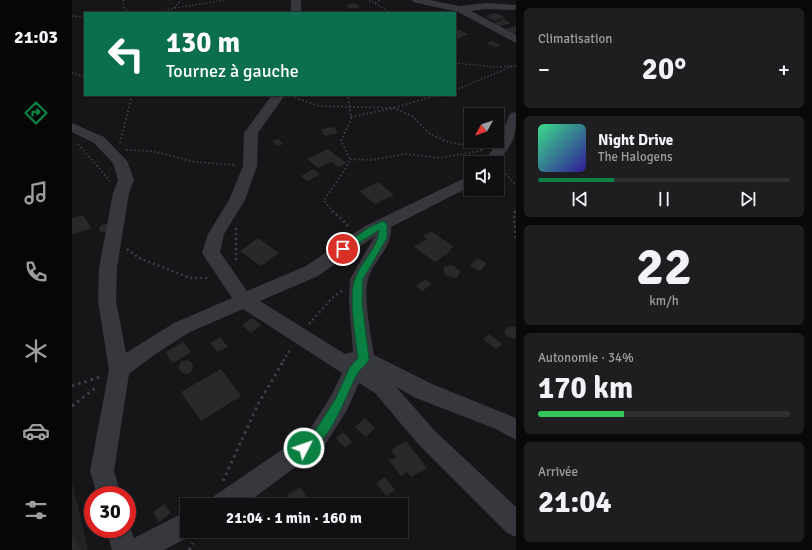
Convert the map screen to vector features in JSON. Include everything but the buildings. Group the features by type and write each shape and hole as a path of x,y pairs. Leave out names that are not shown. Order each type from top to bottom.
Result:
{"street":[{"path":"296,0 296,12"},
{"path":"417,0 449,8 460,9 486,6 514,8"},
{"path":"497,0 514,8"},
{"path":"460,9 516,40"},
{"path":"278,96 251,133 250,166 237,200 216,234 211,253 235,289 298,335 352,363 504,422 516,430"},
{"path":"496,156 510,142 516,116"},
{"path":"74,135 99,140 113,149 120,161 126,180 121,193 108,268 107,301 119,370 102,471 106,486"},
{"path":"119,370 235,289 312,271 370,230 464,184"},
{"path":"233,498 316,439 339,403 352,363 359,279 383,238 383,224"},
{"path":"352,363 383,387 427,438 516,524"},
{"path":"137,550 180,528"},
{"path":"122,538 125,550"}],"path":[{"path":"123,0 124,8 127,12"},
{"path":"174,8 181,0"},
{"path":"161,12 174,8 226,0"},
{"path":"369,0 389,12"},
{"path":"374,3 381,0"},
{"path":"72,16 84,17"},
{"path":"456,63 495,67 515,66"},
{"path":"456,90 515,66"},
{"path":"72,73 84,77"},
{"path":"132,96 113,149 152,151 195,162 250,166"},
{"path":"293,96 319,106 394,108 412,116 430,134 448,142 488,149 440,158 406,154 371,160 350,159"},
{"path":"348,96 352,107 351,124 341,141 350,159"},
{"path":"351,117 394,108 434,96"},
{"path":"74,135 121,193"},
{"path":"343,249 350,230 346,222 325,205 324,200 346,168 350,159"},
{"path":"504,172 516,185"},
{"path":"114,239 139,258 190,278 235,289 237,200"},
{"path":"516,208 514,219 516,240"},
{"path":"222,483 258,404 298,335 332,298 359,279"},
{"path":"72,386 119,370"},
{"path":"72,406 119,370"}],"shaded area":[{"path":"72,481 88,550 72,550"}],"route":[{"path":"304,448 316,439 339,403 354,370 364,360 358,302 359,279 383,238 383,224 370,230 343,249"}]}
